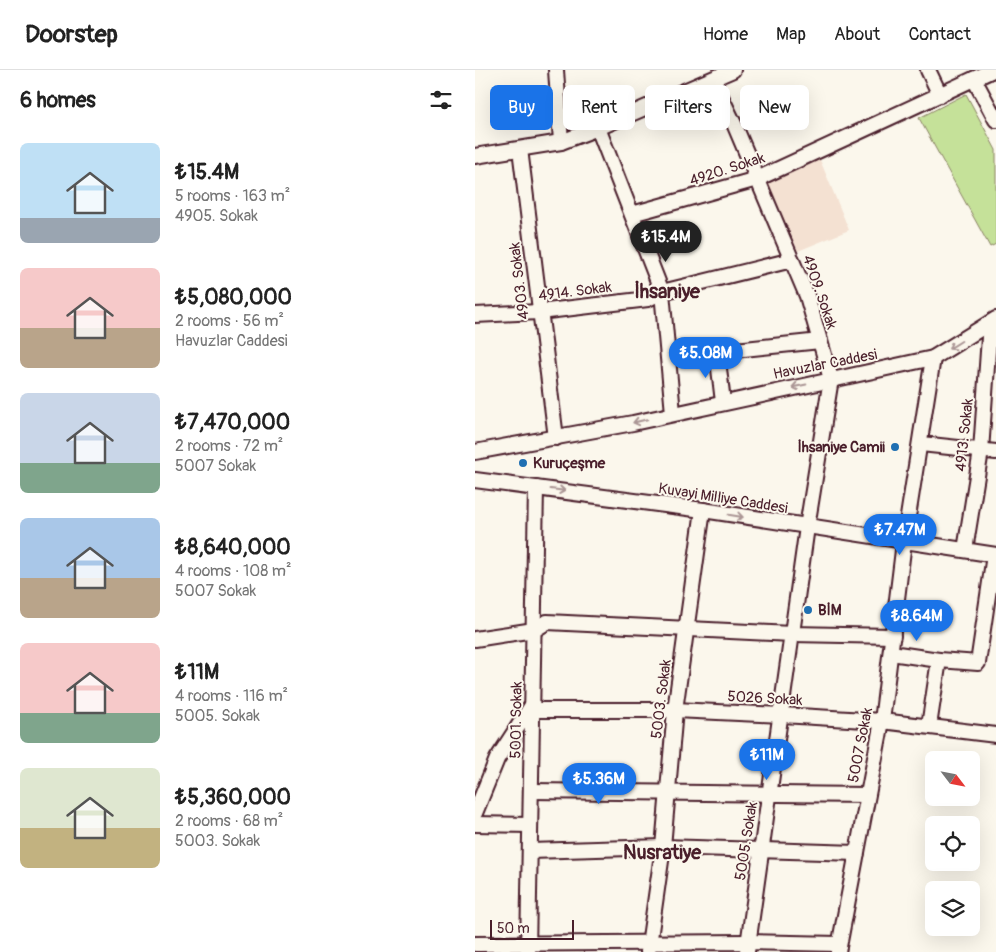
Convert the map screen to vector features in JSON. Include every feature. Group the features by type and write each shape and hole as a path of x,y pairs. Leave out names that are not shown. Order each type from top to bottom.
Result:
{"street":[{"path":"555,70 561,142"},
{"path":"635,113 733,70"},
{"path":"928,70 940,95"},
{"name":"4920. Sokak","path":"632,214 757,179 993,70"},
{"path":"974,79 996,120"},
{"name":"4909. Sokak","path":"713,80 793,260 807,296 831,379 807,527"},
{"path":"475,156 561,142 593,130"},
{"path":"599,130 661,292 669,357 673,413"},
{"name":"4903. Sokak","path":"520,148 539,312 557,438"},
{"name":"4914. Sokak","path":"475,315 539,312 649,298 661,292 793,260"},
{"name":"Havuzlar Caddesi","path":"475,452 557,438 933,358 993,321"},
{"name":"4913. Sokak","path":"965,550 981,451 993,321"},
{"path":"669,357 820,341"},
{"path":"717,352 723,402"},
{"name":"5007 Sokak","path":"839,948 882,722 904,542 921,444 933,358"},
{"path":"921,444 996,452"},
{"name":"Kuvayi Milliye Caddesi","path":"475,480 703,510 995,555"},
{"name":"5001. Sokak","path":"528,948 536,488"},
{"name":"5003. Sokak","path":"648,948 663,847 675,710 703,510"},
{"name":"5005. Sokak","path":"747,947 782,715 807,527"},
{"path":"891,654 978,663 995,555"},
{"path":"475,638 534,630 547,622 687,630 893,636"},
{"path":"929,726 939,660"},
{"path":"475,813 497,759 532,707"},
{"name":"5026 Sokak","path":"532,707 675,710 782,715 929,726 996,735"},
{"path":"531,791 667,791 769,795 867,795"},
{"path":"475,824 530,825"},
{"path":"530,851 663,847 857,853"},
{"path":"475,944 528,948 839,948"}],"shaded area":[{"path":"818,155 849,230 798,251 764,181"}],"green space":[{"path":"966,94 996,150 996,244 990,247 919,118"}],"place":[{"name":"İhsaniye Camii","path":"895,447"},
{"name":"Kuruçeşme","path":"523,463"},
{"name":"BİM","path":"808,610"}],"district":[{"name":"İhsaniye","path":"667,291"},
{"name":"Nusratiye","path":"662,852"}]}
